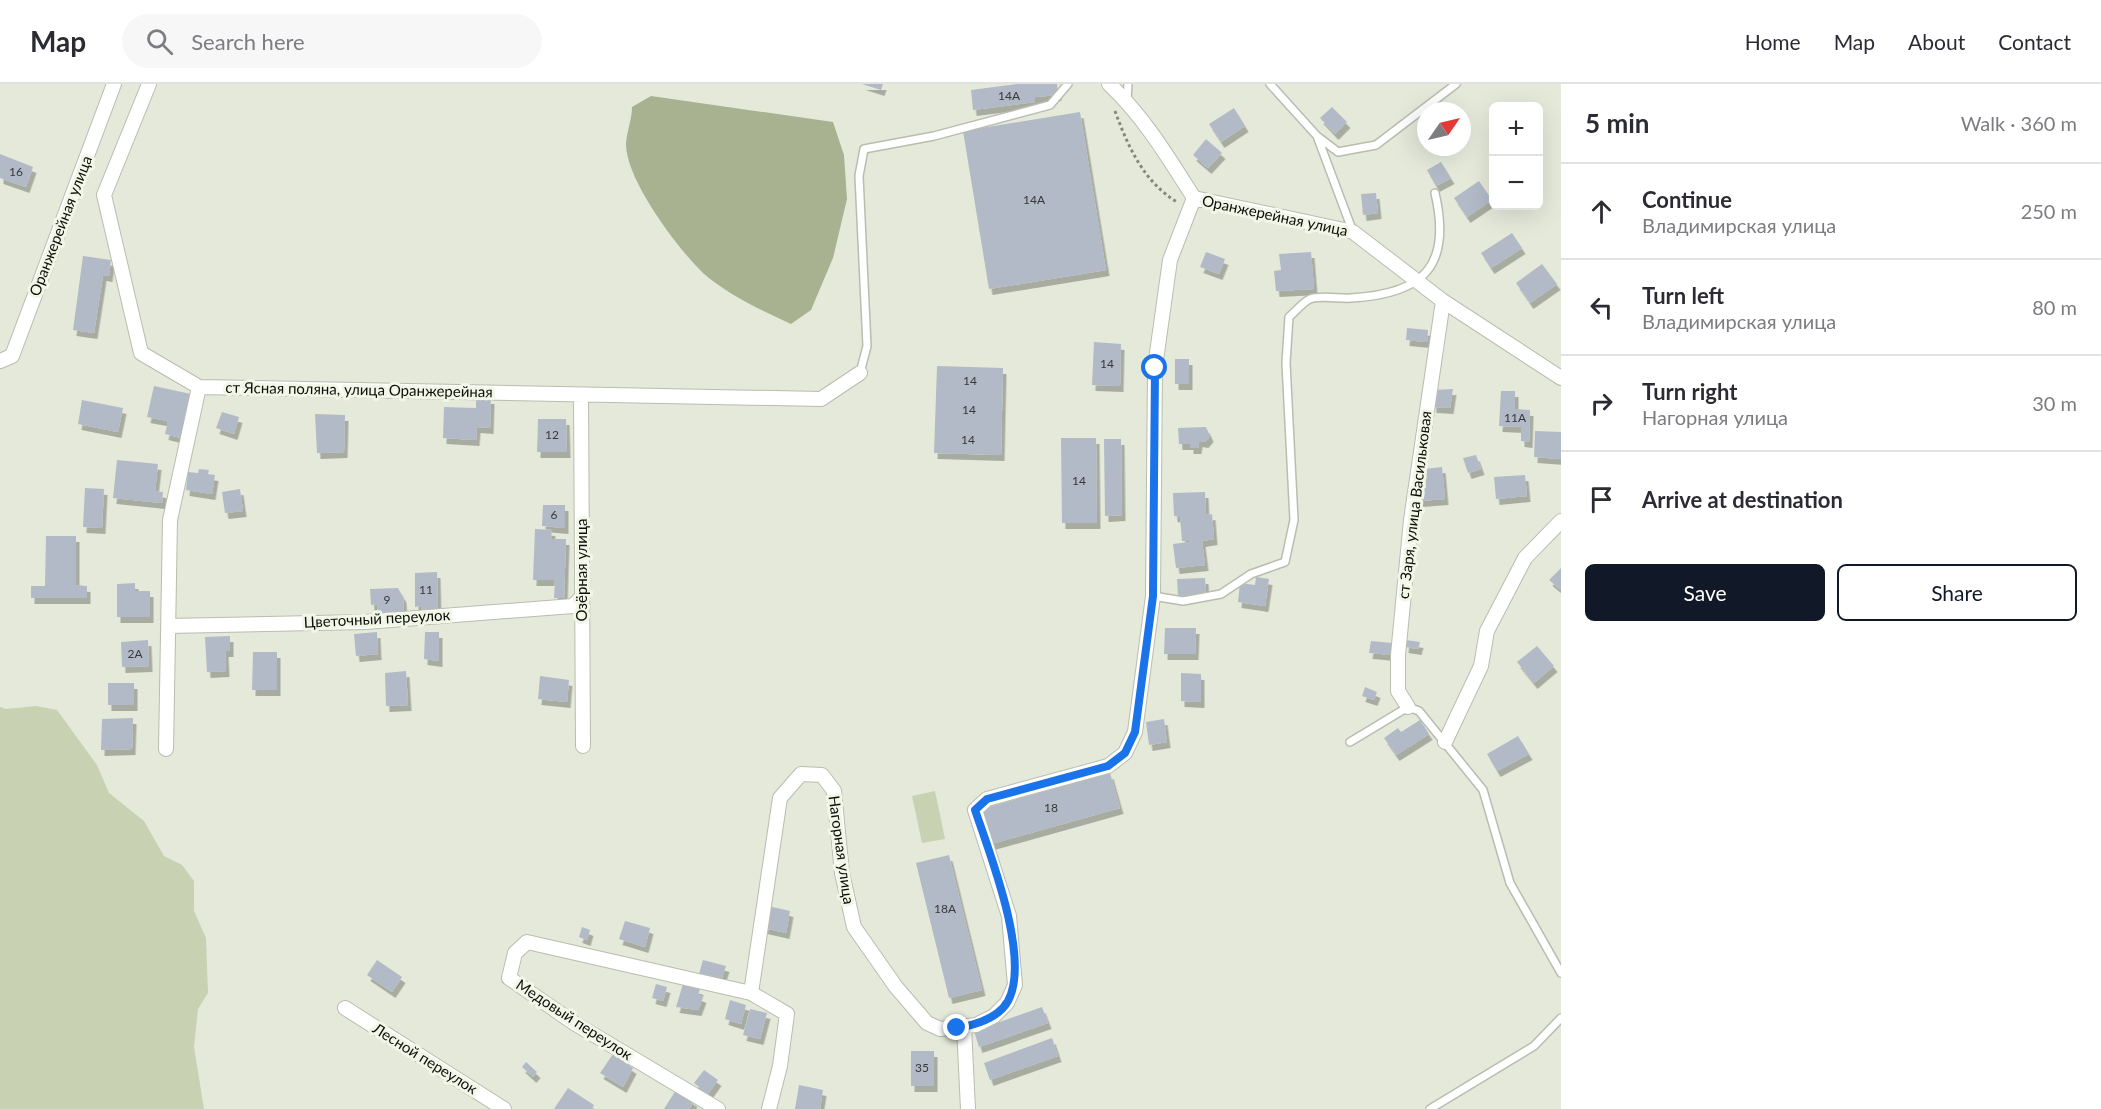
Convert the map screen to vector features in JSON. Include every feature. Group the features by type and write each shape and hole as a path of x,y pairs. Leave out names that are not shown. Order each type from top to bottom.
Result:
{"street":[{"name":"Оранжерейная улица","path":"0,361 12,356 114,84"},
{"name":"ст Ясная поляна, улица Оранжерейная","path":"149,84 104,195 141,353 199,387 821,399 860,373"},
{"name":"Оранжерейная улица","path":"1109,84 1127,101 1164,149 1191,204 1353,232 1443,301 1561,378"},
{"path":"1153,596 1155,368 1170,260 1191,204"},
{"name":"ст Заря, улица Васильковая","path":"1408,707 1398,691 1398,656 1411,520 1443,301"},
{"path":"166,749 170,520 199,387"},
{"name":"Озёрная улица","path":"581,394 583,746"},
{"path":"1445,742 1481,666 1487,631 1524,558 1561,521"},
{"name":"Нагорная улица","path":"751,993 780,798 801,774 822,775 834,791 842,873 854,927 896,987 927,1023 940,1029 964,1027 994,1016 1007,1004 1015,985 1009,916 975,810 987,799 1108,766 1125,753 1135,732 1153,596"},
{"name":"Цветочный переулок","path":"168,626 365,622 573,606 582,597"},
{"name":"Медовый переулок","path":"718,1109 574,1023 509,978 515,953 527,942 751,993"},
{"path":"751,993 787,1014 780,1066 769,1109"},
{"name":"Лесной переулок","path":"345,1008 504,1109"},
{"path":"964,1027 968,1109"}],"lane":[{"path":"860,373 867,346 859,176 864,149 934,136 1050,105 1068,84"},
{"path":"1127,101 1128,84"},
{"path":"1270,84 1317,136 1338,152 1376,145 1456,84"},
{"path":"1317,136 1353,232"},
{"path":"1153,596 1184,601 1221,594 1251,574 1285,562 1294,520 1286,363 1288,317 1310,299 1388,295 1418,282 1438,256 1442,220 1435,193"},
{"path":"1350,742 1408,707 1419,711 1483,790 1510,884 1561,973"},
{"path":"1430,1109 1534,1046 1561,1018"}],"path":[{"path":"1112,103 1138,164 1156,185 1191,204"}],"shaded area":[{"path":"651,96 833,122 844,155 847,199 833,258 811,310 791,324 734,295 703,273 667,231 643,194 628,158 626,143 632,107"},
{"path":"36,706 57,710 97,765 109,793 144,821 164,856 182,865 194,881 194,911 206,938 208,993 198,1009 194,1047 204,1109 0,1109 0,707 6,709"},
{"path":"935,791 945,839 922,843 912,796"}],"building":[{"path":"862,84 883,84 881,90"},
{"path":"1017,84 1057,84 1058,95 1035,97 1035,102 973,110 971,90"},
{"path":"1332,107 1347,122 1335,134 1320,118"},
{"path":"1234,108 1245,126 1221,142 1209,124"},
{"path":"1080,112 1106,270 989,289 963,131"},
{"path":"1206,139 1222,153 1208,168 1193,155"},
{"path":"0,154 33,167 26,187 0,178"},
{"path":"1441,162 1451,178 1436,186 1427,170"},
{"path":"1479,181 1489,196 1489,202 1467,217 1454,198"},
{"path":"1376,193 1378,213 1363,215 1361,194"},
{"path":"1512,233 1522,248 1491,268 1481,253"},
{"path":"1206,252 1225,259 1219,274 1200,267"},
{"path":"1311,252 1314,289 1276,291 1274,271 1281,270 1279,254"},
{"path":"83,256 111,260 109,276 103,275 94,333 73,330"},
{"path":"1542,264 1557,284 1530,303 1516,283"},
{"path":"1407,328 1428,330 1427,342 1406,340"},
{"path":"1094,342 1121,344 1120,386 1092,385"},
{"path":"1175,359 1189,359 1189,384 1175,384"},
{"path":"937,366 1003,368 1001,455 934,453"},
{"path":"154,386 191,394 181,438 165,434 168,421 147,417"},
{"path":"1453,389 1450,408 1433,407 1432,390"},
{"path":"1501,391 1515,391 1515,409 1530,410 1529,442 1521,441 1521,427 1499,426"},
{"path":"476,398 491,398 490,428 477,427 476,440 443,438 444,407 476,408"},
{"path":"82,400 123,408 118,432 78,424"},
{"path":"222,412 239,417 234,434 216,428"},
{"path":"315,414 345,415 344,452 317,453"},
{"path":"538,419 566,419 567,452 537,452"},
{"path":"1206,427 1210,436 1205,442 1199,441 1198,448 1190,448 1190,444 1179,444 1178,428"},
{"path":"1535,431 1561,432 1561,459 1534,457"},
{"path":"1061,438 1096,438 1097,523 1062,523"},
{"path":"1104,439 1121,439 1122,515 1105,516"},
{"path":"1476,455 1481,469 1468,473 1463,458"},
{"path":"117,460 158,464 155,491 163,492 162,503 113,498"},
{"path":"1442,467 1445,499 1418,501 1418,489 1426,488 1424,469"},
{"path":"199,469 209,470 208,474 215,475 212,494 186,490 188,472 198,473"},
{"path":"1525,475 1527,496 1496,499 1494,477"},
{"path":"85,488 104,489 102,528 83,527"},
{"path":"240,489 243,511 225,513 222,492"},
{"path":"1205,492 1206,515 1212,514 1214,539 1202,541 1205,565 1176,568 1173,544 1197,541 1182,541 1180,517 1174,516 1173,493"},
{"path":"543,505 565,505 565,528 542,526"},
{"path":"535,529 552,530 551,539 566,539 564,598 554,598 555,580 533,580"},
{"path":"46,536 76,536 76,585 87,586 87,598 31,598 31,586 45,586"},
{"path":"1561,568 1561,590 1549,580"},
{"path":"437,572 438,613 421,613 421,606 415,607 415,573"},
{"path":"1256,577 1269,579 1265,606 1238,602 1240,583 1255,585"},
{"path":"1205,578 1206,594 1178,596 1177,579"},
{"path":"135,583 135,591 150,591 150,617 117,617 117,584"},
{"path":"398,588 403,597 404,616 378,617 377,604 371,605 370,589"},
{"path":"1165,628 1196,628 1195,654 1164,654"},
{"path":"377,632 378,654 356,656 354,634"},
{"path":"425,632 439,632 439,661 424,659"},
{"path":"230,636 230,651 225,651 226,671 207,672 205,637"},
{"path":"148,640 149,666 122,667 121,642"},
{"path":"1406,640 1420,642 1418,649 1405,647"},
{"path":"1371,641 1392,643 1392,655 1369,653"},
{"path":"1537,646 1554,666 1534,683 1517,662"},
{"path":"253,652 277,652 277,690 252,690"},
{"path":"406,671 408,705 386,706 385,673"},
{"path":"1181,673 1201,674 1201,702 1181,701"},
{"path":"540,676 569,680 567,702 538,699"},
{"path":"108,683 134,683 134,705 108,705"},
{"path":"1365,687 1377,692 1374,700 1362,696"},
{"path":"133,718 132,749 101,750 102,719"},
{"path":"1164,719 1167,742 1149,745 1146,722"},
{"path":"1420,720 1429,734 1396,755 1384,738 1398,728 1401,732"},
{"path":"1518,736 1529,754 1497,771 1487,754"},
{"path":"1110,773 1120,808 991,844 981,809"},
{"path":"949,855 982,990 949,998 916,863"},
{"path":"768,906 790,911 786,933 764,928"},
{"path":"625,921 650,928 645,947 619,939"},
{"path":"582,927 590,930 587,940 579,937"},
{"path":"377,960 402,977 392,992 367,975"},
{"path":"703,960 726,966 721,981 699,974"},
{"path":"656,984 667,987 663,1001 652,998"},
{"path":"683,984 700,989 698,995 703,997 698,1010 676,1007"},
{"path":"730,1000 746,1005 741,1024 725,1019"},
{"path":"1042,1007 1048,1023 979,1047 974,1031"},
{"path":"750,1009 767,1013 760,1039 743,1035"},
{"path":"1052,1038 1058,1056 990,1080 984,1063"},
{"path":"911,1051 934,1051 934,1086 911,1086"},
{"path":"613,1054 633,1068 623,1087 600,1073"},
{"path":"526,1062 537,1072 533,1077 522,1067"},
{"path":"704,1070 718,1080 708,1094 694,1083"},
{"path":"799,1085 823,1090 820,1109 795,1109"},
{"path":"568,1088 594,1105 592,1109 554,1109"},
{"path":"676,1090 694,1101 689,1109 664,1109"}],"route":[{"path":"957,1028 976,1024 994,1016 1007,1004 1015,985 1009,916 975,810 987,799 1108,766 1125,753 1135,732 1153,596 1155,368"}]}
